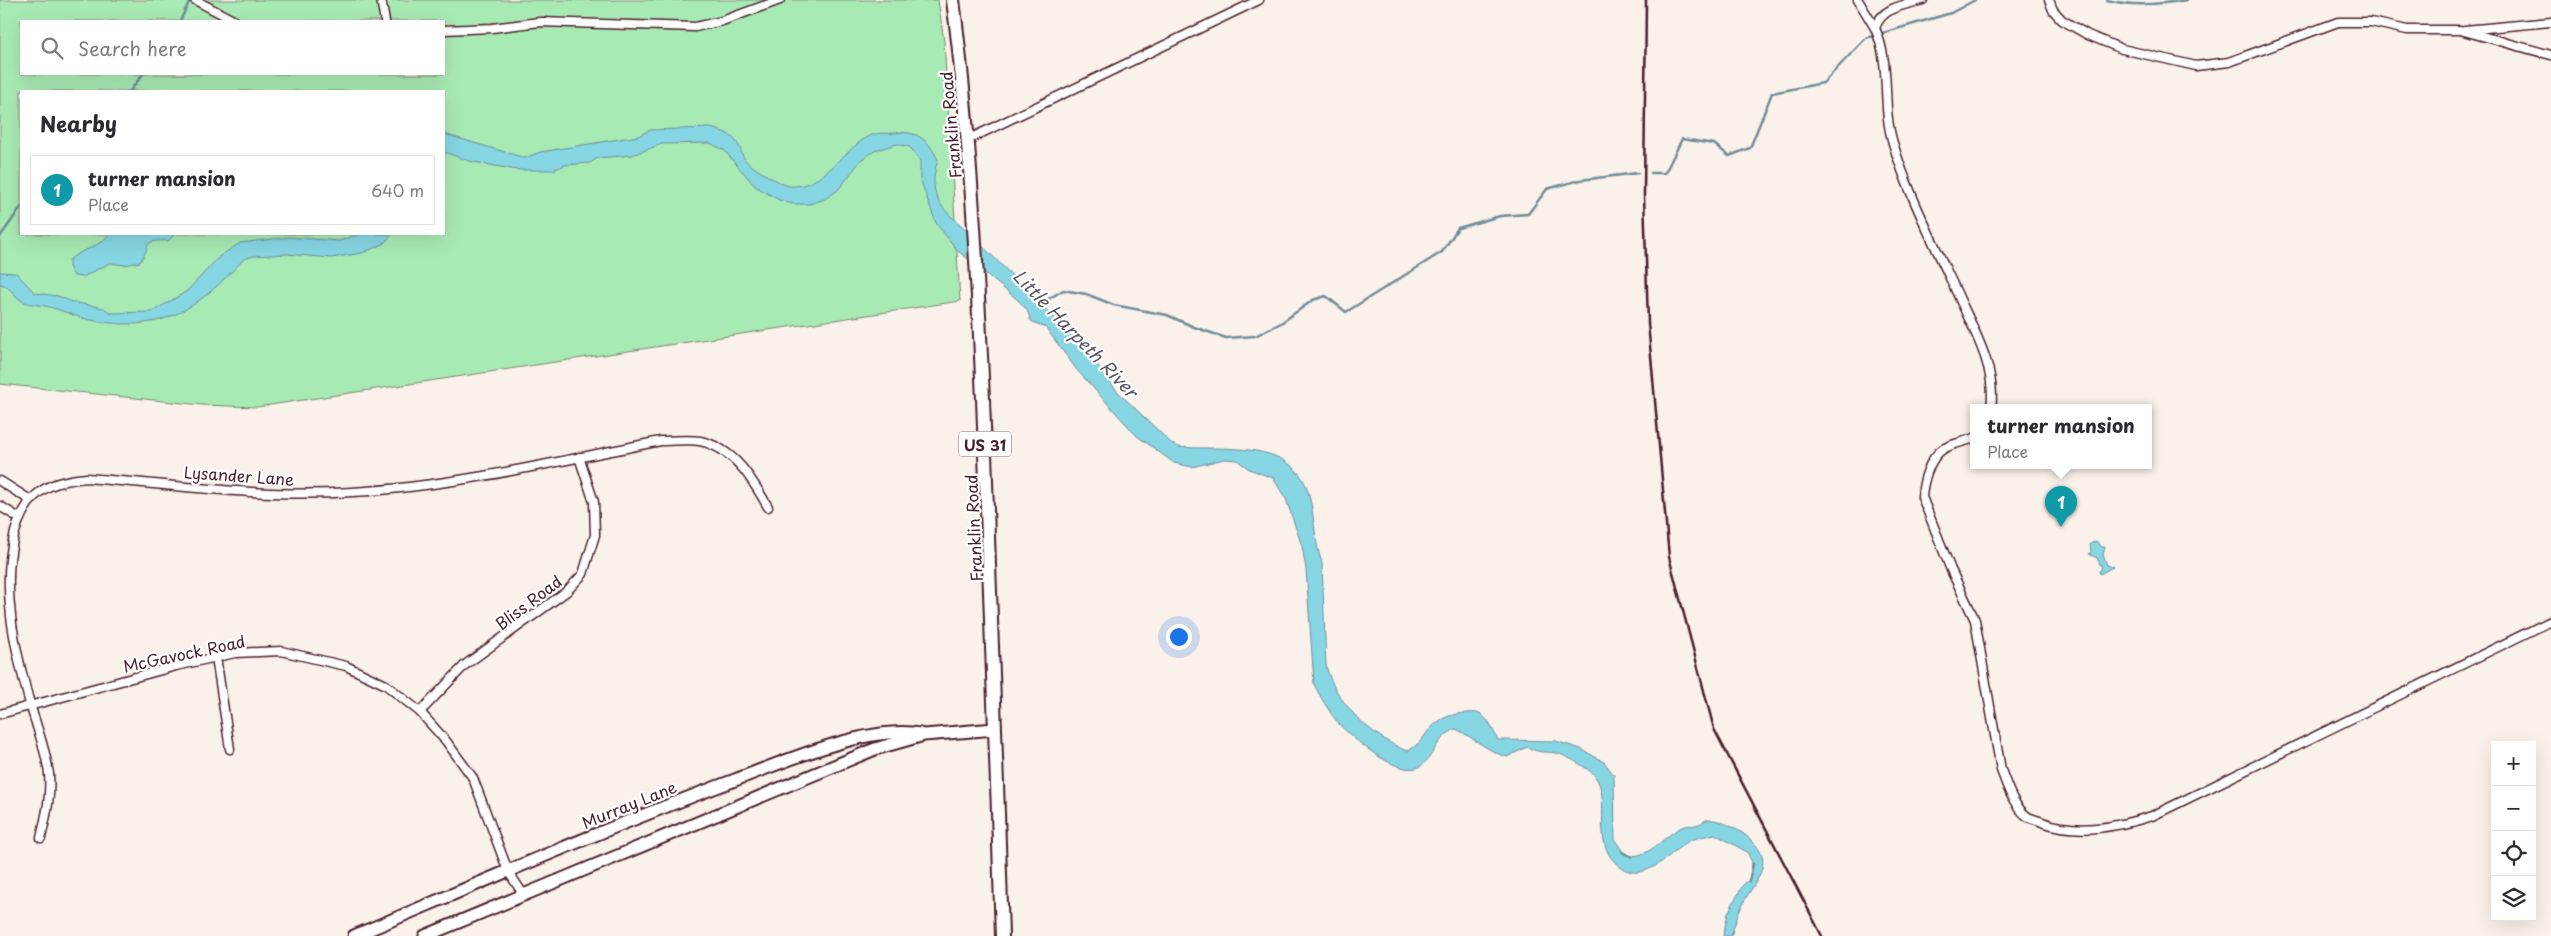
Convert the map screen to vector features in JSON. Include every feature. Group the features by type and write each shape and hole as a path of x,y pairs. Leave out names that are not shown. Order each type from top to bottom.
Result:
{"main road":[{"name":"Franklin Road","path":"953,0 972,190 979,303 992,585 1002,936"},
{"name":"Murray Lane","path":"425,936 875,749 924,735 995,729"},
{"name":"Murray Lane","path":"354,936 636,817 833,745 904,731 924,735"}],"street":[{"path":"195,0 233,20"},
{"path":"381,0 385,20"},
{"path":"445,30 492,28 540,22 695,27 722,21 780,0"},
{"path":"967,140 1259,0"},
{"path":"1858,0 1884,46 1892,142 1920,211 1984,353 1992,386 1991,404"},
{"path":"1875,28 1878,18 1886,12 1923,0"},
{"path":"2049,0 2053,10 2062,20 2088,35 2122,49 2196,66 2228,62 2338,22 2371,22 2407,30 2460,30 2541,21 2551,22"},
{"path":"2460,30 2551,55"},
{"path":"1970,439 1943,449 1935,457 1923,484 1922,496 1951,570 1975,620 2001,770 2007,788 2018,807 2028,817 2059,828 2095,829 2152,816 2551,621"},
{"name":"Lysander Lane","path":"40,838 50,800 48,773 44,746 30,705 16,648 8,597 8,556 19,518 30,500 34,495 63,480 87,478 278,492 351,492 431,485 662,441 700,441 726,451 752,479 768,506"},
{"name":"Bliss Road","path":"420,712 465,665 567,591 583,574 595,535 594,502 580,457"},
{"path":"0,481 30,500"},
{"path":"0,506 19,518"},
{"name":"McGavock Road","path":"0,714 176,666 235,653 281,651 346,666 386,685 420,712 473,778 508,870 523,894"},
{"path":"216,657 230,749"}],"green space":[{"path":"0,0 938,0 944,41 960,301 257,407 202,405 0,384"}],"water":[{"path":"710,128 724,132 738,144 744,159 750,165 774,180 790,186 802,185 813,181 824,174 852,148 872,135 903,132 921,138 931,147 938,160 935,169 934,187 943,208 1035,298 1090,355 1117,391 1171,443 1178,447 1235,449 1273,455 1289,464 1301,476 1309,495 1317,546 1322,563 1326,665 1330,679 1337,692 1356,717 1381,737 1407,751 1417,745 1440,720 1452,715 1473,713 1480,713 1489,722 1498,740 1556,741 1581,749 1604,762 1614,775 1615,840 1625,855 1633,856 1648,851 1680,828 1695,825 1706,820 1719,821 1741,832 1758,847 1763,862 1762,869 1742,905 1731,936 1723,936 1728,913 1743,885 1750,879 1752,862 1747,852 1715,834 1689,841 1654,867 1640,872 1629,871 1619,866 1610,856 1605,845 1602,798 1600,786 1595,776 1571,759 1560,754 1527,747 1507,757 1494,752 1456,729 1443,737 1424,763 1419,767 1411,769 1401,767 1381,758 1342,727 1328,709 1314,684 1306,569 1302,546 1286,499 1273,478 1249,469 1237,460 1224,459 1192,467 1174,463 1137,436 1076,369 1046,328 1031,321 1027,310 1019,301 958,251 936,223 920,179 920,161 910,147 897,144 876,150 861,160 838,190 825,199 809,204 792,204 779,200 755,186 724,150 710,143 662,144 632,155 598,158 590,163 565,165 553,170 517,170 469,161 445,152 445,134 525,158 540,152 638,136 650,130"},
{"path":"108,235 174,235 168,241 154,241 150,243 140,262 124,265 110,263 83,277 74,276 69,267 69,260"},
{"path":"356,235 392,235 383,244 362,253 331,258 287,254 254,256 244,259 209,293 192,305 174,315 156,321 135,324 86,319 54,308 30,304 19,299 8,287 0,284 0,272 16,273 35,293 58,296 72,302 104,308 110,313 152,312 187,291 220,256 240,243 289,237 340,241"},
{"path":"2096,541 2102,547 2105,547 2103,555 2107,565 2113,567 2100,574 2099,571 2102,568 2097,558 2089,554 2091,552 2090,544"}],"waterway":[{"path":"180,20 190,0"},
{"path":"1651,173 1665,173 1682,139 1714,144 1729,156 1750,148 1772,93 1823,83 1866,38 1951,13 1975,0"},
{"path":"2107,0 2137,4 2157,4 2187,0"},
{"path":"131,90 142,75"},
{"path":"1039,305 1063,290 1086,294 1114,305 1167,315 1226,338 1255,336 1281,323 1313,300 1326,296 1346,312 1442,252 1458,228 1500,216 1528,214 1547,189 1580,180 1638,173"},
{"path":"0,237 20,208"},
{"name":"Little Harpeth River","path":"1622,852 1632,857"},
{"name":"Little Harpeth River","path":"1749,881 1753,864"}],"railway":[{"path":"1646,0 1644,195 1648,323 1669,557 1714,729 1822,936"}],"place":[{"name":"turner mansion","path":"2061,527"}]}
